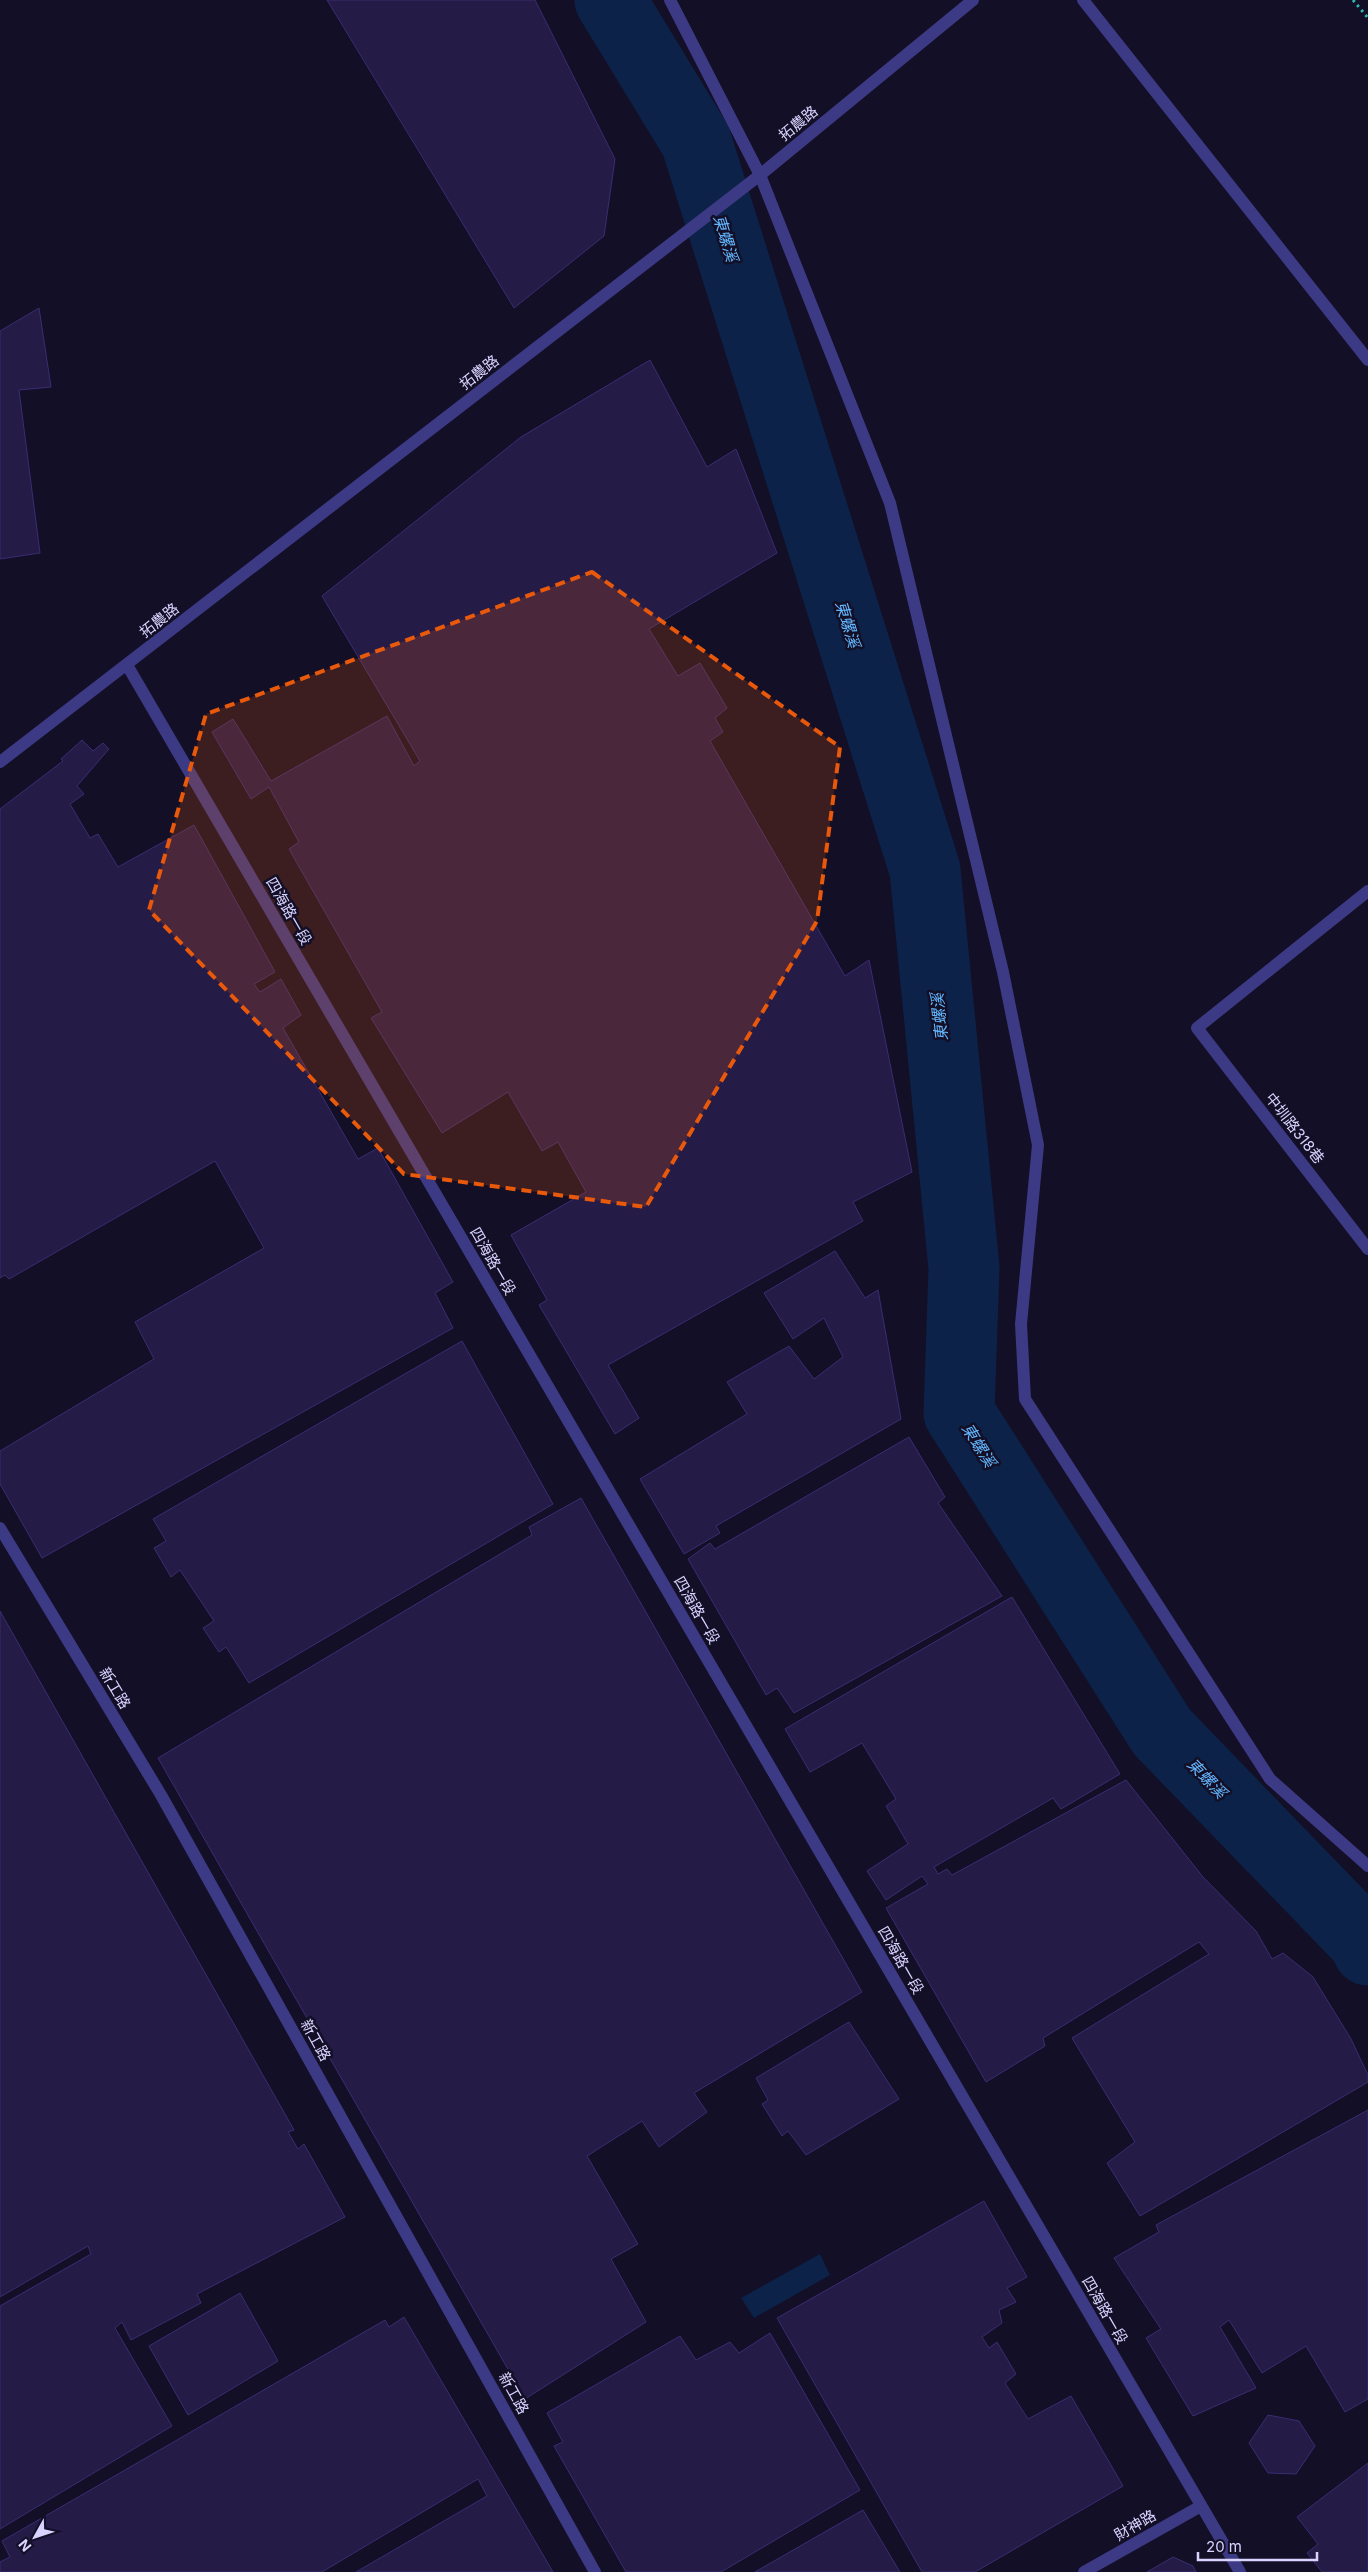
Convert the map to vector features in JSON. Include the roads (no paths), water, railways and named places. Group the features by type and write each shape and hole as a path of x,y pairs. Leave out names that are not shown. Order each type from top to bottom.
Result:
{"street":[{"path":"670,0 760,175 890,503 1004,972 1038,1145 1021,1324 1025,1399 1270,1779 1368,1866"},
{"name":"拓農路","path":"0,762 760,175 972,0"},
{"path":"1083,0 1368,360"},
{"name":"四海路一段","path":"127,665 1240,2572"},
{"name":"中圳路318巷","path":"1368,891 1197,1028 1368,1249"},
{"name":"新工路","path":"0,1528 161,1795 595,2572"},
{"name":"財神路","path":"1084,2572 1201,2506"}],"water":[{"path":"820,2254 830,2275 754,2318 741,2298"}],"waterway":[{"name":"東螺溪","path":"610,0 696,141 925,870 964,1268 959,1413 1162,1732 1364,1941 1368,1950"}]}
